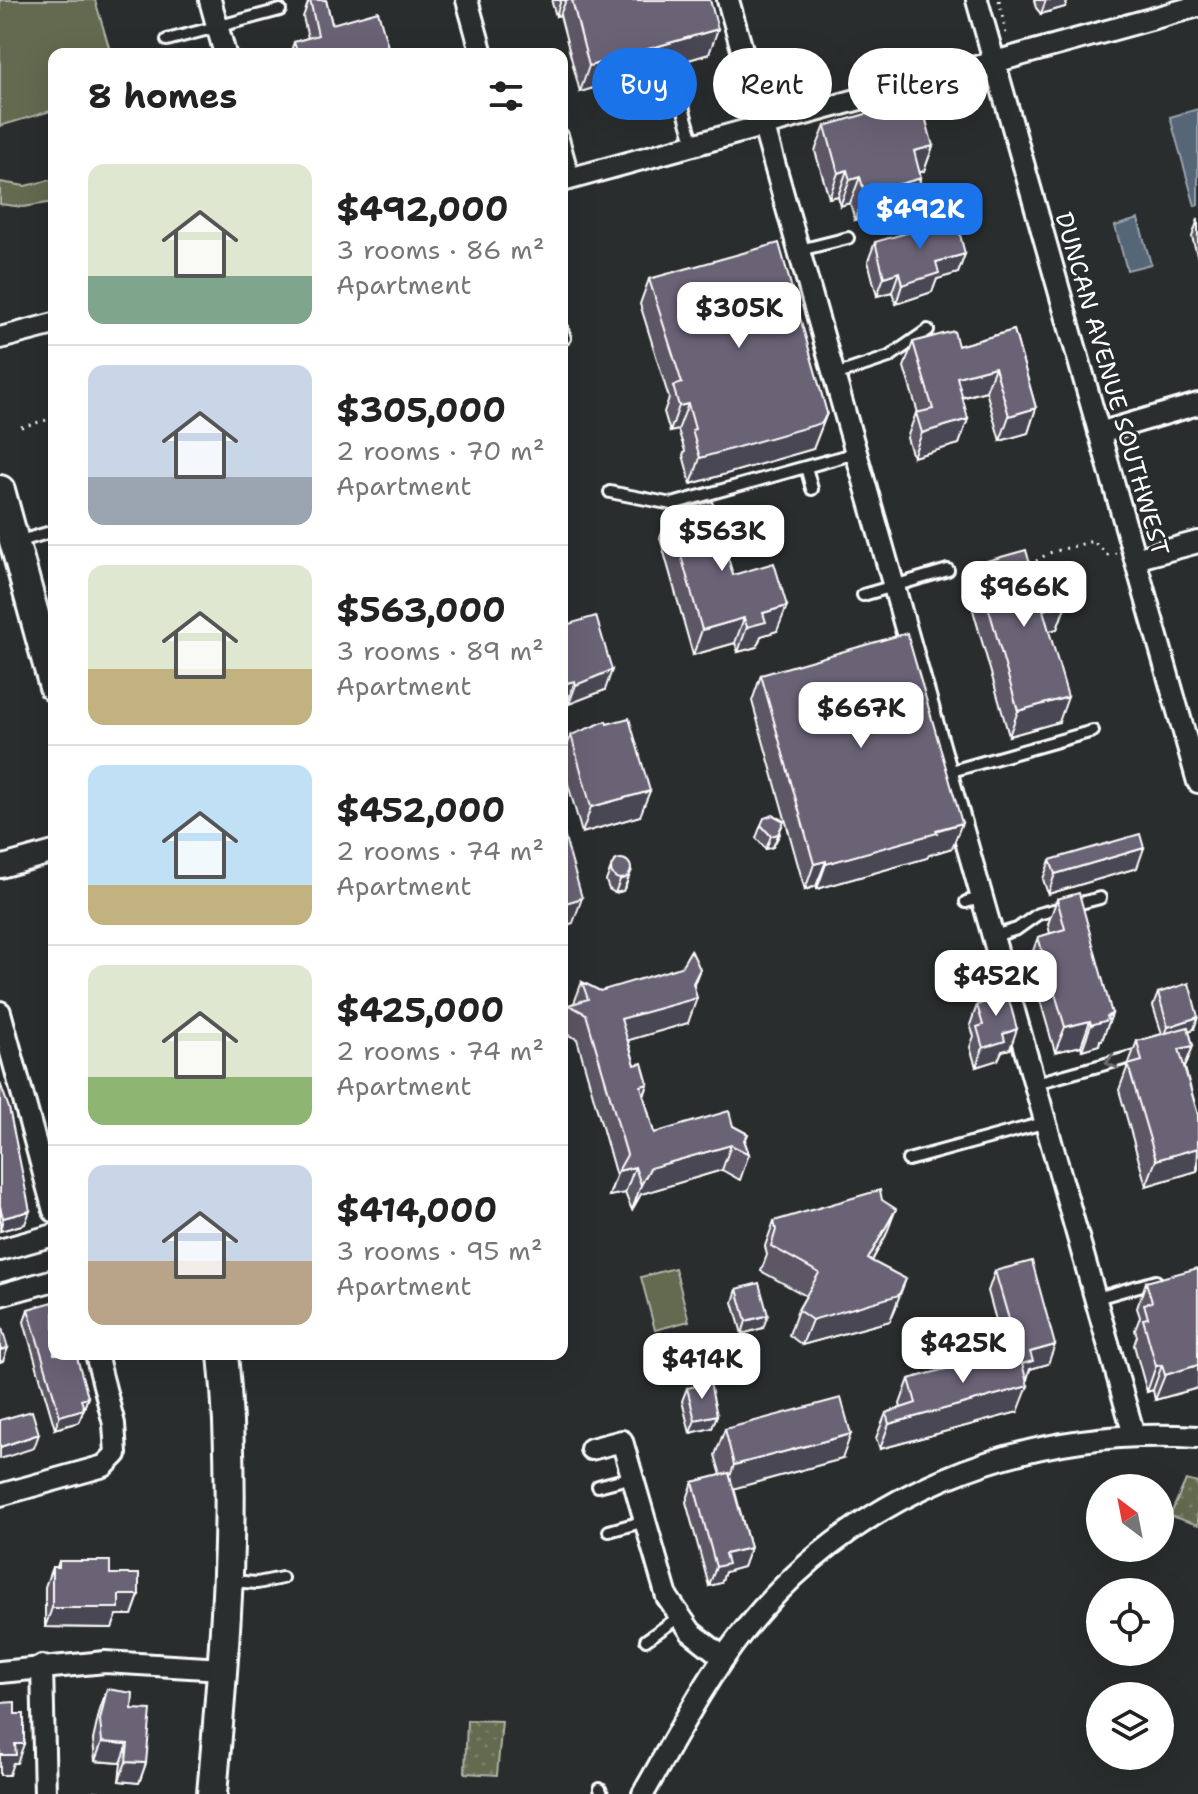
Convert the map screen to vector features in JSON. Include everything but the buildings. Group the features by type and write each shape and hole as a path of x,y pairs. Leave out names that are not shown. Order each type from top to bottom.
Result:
{"street":[{"path":"210,0 223,48"},
{"path":"467,0 480,48"},
{"path":"728,0 948,772 974,899 994,936 1134,1435"},
{"name":"DUNCAN AVENUE SOUTHWEST","path":"977,0 1099,433 1127,555 1198,782"},
{"path":"568,180 764,125 816,101 884,82 912,92 928,70 994,62 1198,6"},
{"path":"0,338 48,326"},
{"path":"1099,433 1198,404"},
{"path":"0,490 48,665"},
{"path":"1127,555 1198,542"},
{"path":"0,867 48,854"},
{"path":"0,1012 6,1052 48,1191"},
{"path":"0,1250 48,1237"},
{"path":"0,1295 48,1282"},
{"path":"0,1495 104,1466 116,1454 114,1424 98,1360"},
{"path":"212,1794 229,1581 230,1465 223,1360"},
{"path":"643,1794 724,1658 770,1601 850,1530 941,1478 1028,1449 1134,1435 1198,1437"},
{"path":"591,1449 622,1441 667,1597 691,1632 724,1658"},
{"path":"0,1672 105,1662 223,1669"},
{"path":"42,1666 45,1794"}],"lane":[{"path":"167,40 280,10"},
{"path":"687,120 694,145"},
{"path":"800,250 848,238"},
{"path":"835,375 889,357 928,330"},
{"path":"610,492 672,504 858,453"},
{"path":"806,467 812,489"},
{"path":"15,543 48,533"},
{"path":"863,595 948,570"},
{"path":"948,772 1093,731"},
{"path":"994,936 1017,929 1038,914 1100,898"},
{"path":"1036,1083 1158,1049"},
{"path":"908,1160 1047,1122"},
{"path":"1097,1298 1173,1276"},
{"path":"598,1486 632,1477"},
{"path":"609,1531 645,1521"},
{"path":"229,1581 257,1583 282,1578"},
{"path":"646,1640 679,1617"}],"path":[{"path":"999,0 1007,32 1004,42"},
{"path":"21,427 48,420"},
{"path":"1036,561 1049,553 1093,541 1108,555 1127,555"}],"green space":[{"path":"0,0 95,0 109,48 48,48 48,112 0,126"},
{"path":"48,180 48,203 23,207 0,204 0,182 25,186"},
{"path":"675,1268 689,1321 655,1330 641,1277"},
{"path":"1186,1480 1198,1483 1198,1525 1174,1517 1174,1507"},
{"path":"467,1720 502,1721 497,1775 465,1773"}],"water":[{"path":"1198,109 1198,205 1195,206 1170,117"},
{"path":"1138,219 1151,264 1127,270 1115,226"}]}
